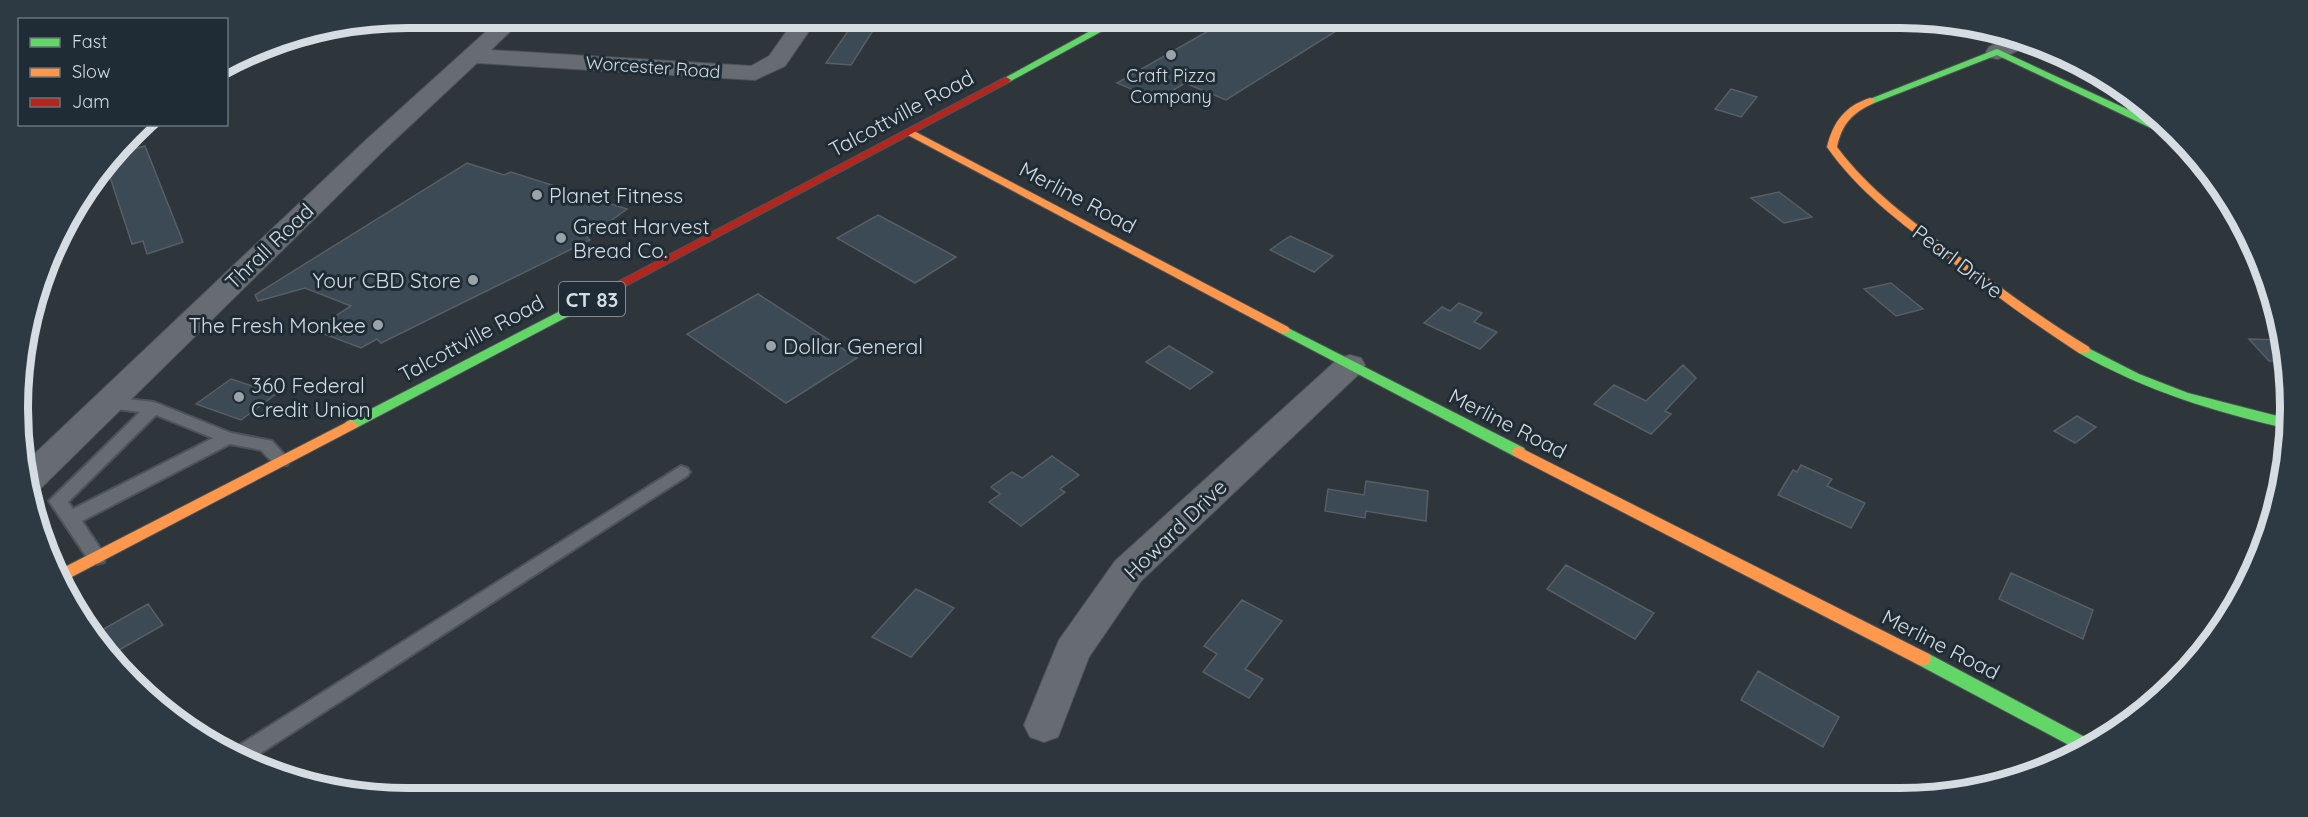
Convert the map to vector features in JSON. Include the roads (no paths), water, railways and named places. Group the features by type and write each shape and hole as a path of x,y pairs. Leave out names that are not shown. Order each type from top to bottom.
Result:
{"street":[{"name":"Thrall Road","path":"35,474 375,145 503,28"},
{"name":"Worcester Road","path":"475,56 755,73 777,61 800,28"},
{"name":"Talcottville Road","path":"66,574 910,132 1102,28"},
{"name":"Pearl Drive","path":"2012,46 1853,108 1836,126 1832,147 1845,170 1871,196 2012,302 2097,359 2163,391 2225,410 2279,422"},
{"path":"1997,52 2150,123"},
{"name":"Merline Road","path":"910,132 1350,365 2004,700 2081,743"},
{"name":"Howard Drive","path":"1044,725 1072,651 1128,571 1350,365"}],"lane":[{"path":"108,403 154,408 228,438 266,445 281,461"},
{"path":"98,557 58,501 154,408"},
{"path":"70,519 228,438"},
{"path":"245,751 681,472"}],"place":[{"name":"Craft Pizza Company","path":"1171,55"},
{"name":"Planet Fitness","path":"537,195"},
{"name":"Great Harvest Bread Co.","path":"561,238"},
{"name":"Your CBD Store","path":"473,280"},
{"name":"The Fresh Monkee","path":"378,325"},
{"name":"Dollar General","path":"771,346"},
{"name":"360 Federal Credit Union","path":"239,397"}]}
